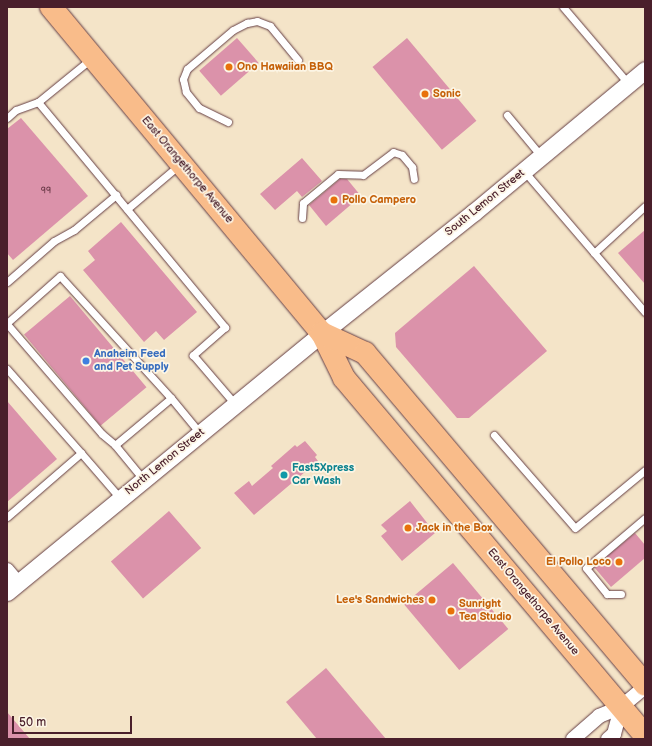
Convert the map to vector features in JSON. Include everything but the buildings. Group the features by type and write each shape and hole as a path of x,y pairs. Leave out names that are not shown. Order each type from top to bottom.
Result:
{"main road":[{"name":"East Orangethorpe Avenue","path":"51,7 322,333 344,378 645,735"},
{"name":"East Orangethorpe Avenue","path":"322,333 365,353 645,685"}],"street":[{"name":"South Lemon Street","path":"322,333 524,171 645,70"},
{"name":"North Lemon Street","path":"11,581 120,499 322,333"},
{"path":"573,739 599,716 621,707 645,685"},
{"path":"608,739 614,734 621,707"}],"lane":[{"path":"563,7 628,83"},
{"path":"228,122 199,108 186,92 183,79 187,69 234,30 247,23 258,21 270,26 298,60"},
{"path":"7,118 16,110 38,102 93,58"},
{"path":"38,102 225,327 193,355 236,404"},
{"path":"507,114 541,156"},
{"path":"302,218 303,203 338,174 345,173 363,175 393,152 402,155 412,167 414,179"},
{"path":"127,208 181,163"},
{"path":"524,171 645,312"},
{"path":"7,282 54,241 74,230 116,195"},
{"path":"594,253 645,206"},
{"path":"143,479 115,445 102,434 7,324 60,276 171,398 200,433"},
{"path":"7,369 120,499"},
{"path":"115,445 171,398"},
{"path":"494,435 575,528 645,470"},
{"path":"7,517 81,453"},
{"path":"621,594 607,594 586,568 645,518"}],"place":[{"name":"Ono Hawaiian BBQ","path":"229,67"},
{"name":"Sonic","path":"425,94"},
{"name":"Pollo Campero","path":"334,200"},
{"name":"Anaheim Feed and Pet Supply","path":"86,361"},
{"name":"Fast5Xpress Car Wash","path":"284,475"},
{"name":"Jack in the Box","path":"408,528"},
{"name":"El Pollo Loco","path":"619,562"},
{"name":"Lee's Sandwiches","path":"432,600"},
{"name":"Sunright Tea Studio","path":"451,611"}]}
